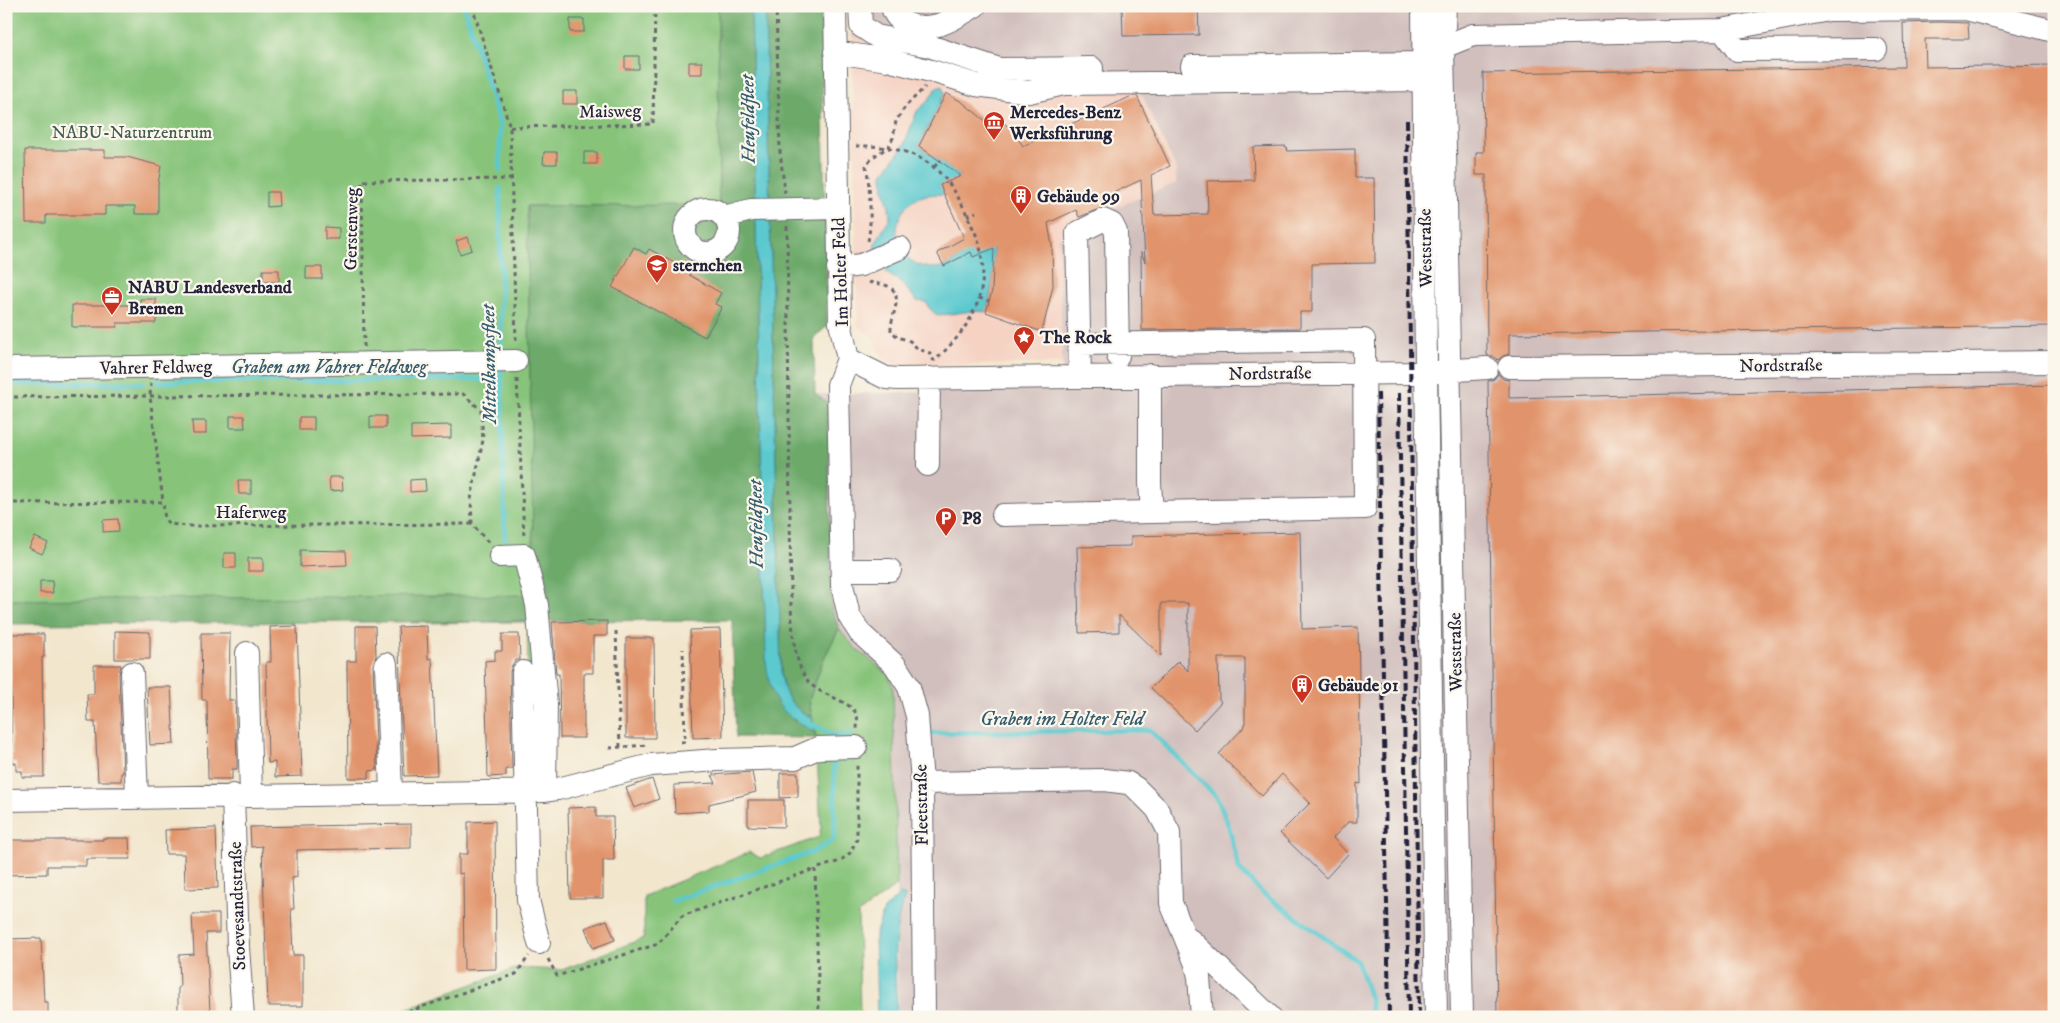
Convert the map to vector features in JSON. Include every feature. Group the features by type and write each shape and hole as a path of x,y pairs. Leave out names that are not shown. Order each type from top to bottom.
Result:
{"street":[{"name":"Im Holter Feld","path":"835,6 840,323 848,359"},
{"path":"860,6 861,26 876,36 929,46 999,69 1428,59"},
{"path":"892,6 893,12 901,21 910,26 933,26 976,6"},
{"name":"Weststraße","path":"1423,6 1450,371 1462,1017"},
{"name":"Weststraße","path":"1436,1017 1426,372 1428,59 1445,6"},
{"path":"1726,43 1829,10 1966,9 2054,31"},
{"path":"835,52 888,60 976,85 1028,92 1064,84 1428,59 1473,35 1876,49"},
{"path":"724,217 751,210 837,208"},
{"path":"1080,376 1077,233 1103,220 1112,224 1116,232 1118,375"},
{"path":"838,268 861,265 900,248"},
{"path":"1003,515 1365,508 1364,340 1078,344"},
{"path":"890,570 842,570 838,386 848,359 886,378 932,370 928,465"},
{"name":"Vahrer Feldweg","path":"6,369 505,362"},
{"name":"Nordstraße","path":"932,370 1080,376 1426,372 1498,368 2054,362"},
{"path":"1150,375 1150,483 1152,512"},
{"path":"1428,490 1452,490"},
{"path":"500,556 524,555 537,605 546,704 536,790 528,900 539,943"},
{"name":"Fleetstraße","path":"842,570 846,607 849,616 860,634 895,665 909,687 917,716 922,783 924,1017"},
{"name":"Stoevesandtstraße","path":"243,1017 238,947 247,653"},
{"path":"386,664 391,792"},
{"path":"523,672 536,790"},
{"path":"132,673 137,797"},
{"path":"6,800 558,790 651,765 717,760 795,758 818,748 855,747"},
{"path":"1432,755 1457,755"},
{"path":"922,783 1105,780 1128,783 1136,788 1157,809 1169,832 1171,903 1186,936 1199,977 1202,1017"},
{"path":"1186,936 1270,1017"},
{"path":"1435,953 1460,952"}],"path":[{"path":"472,6 510,127 512,179 505,362 524,555"},
{"name":"Maisweg","path":"510,127 653,124 655,6"},
{"path":"776,6 780,152"},
{"path":"836,146 866,145 896,148 917,156 934,168 958,194 980,244 983,272 979,298 968,323 932,370"},
{"path":"934,168 941,160"},
{"name":"Gerstenweg","path":"364,365 362,181 512,179"},
{"path":"967,216 976,212"},
{"path":"394,1017 516,974 539,943 556,976 658,944 682,916 840,861 850,853 857,839 855,747 857,716 851,707 820,692 807,680 800,665 794,639 791,598 786,236"},
{"path":"979,298 989,300"},
{"path":"6,503 163,502 150,396 151,382"},
{"path":"6,398 463,394 481,410 483,440 471,499 472,524 500,556"},
{"name":"Haferweg","path":"163,502 165,520 170,524 186,526 472,524"},
{"path":"616,631 620,747"},
{"path":"676,743 685,742 684,649"},
{"path":"609,748 648,745"},
{"path":"815,869 819,1017"}],"shaded area":[{"path":"852,6 2054,6 2054,1017 898,1017 893,689 880,667 856,649 839,629 831,606 828,404 815,394 935,392 941,387 1063,385 1059,238 1069,236 1070,226 1176,183 1176,169 1133,75 976,68 852,36"},
{"path":"852,36 868,41 1133,75 1176,169 1176,184 1070,226 1069,236 1059,238 1063,364 896,365 883,359 871,336 858,326"}],"green space":[{"name":"NABU-Naturzentrum","path":"6,6 718,6 719,205 527,206 534,580 530,776 527,622 411,623 411,597 6,600"},
{"path":"718,6 751,6 766,662 793,720 815,732 816,738 736,737 732,620 6,624 6,600 534,595 527,206 719,205"},
{"path":"765,6 821,6 827,326 814,339 815,394 828,403 831,606 839,629 823,660 809,700 812,718 799,710 790,701 781,675"},
{"path":"839,629 856,649 889,675 893,689 897,885 858,914 860,1017 383,1017 517,968 562,970 644,938 644,896 750,852 760,858 819,837 821,827 816,738 809,700 823,660"}],"water":[{"path":"751,6 765,6 781,675 787,696 794,706 812,718 815,732 793,719 779,705 774,697 766,662"},
{"path":"942,86 945,93 919,146 960,176 958,194 927,195 919,197 907,205 900,217 897,239 874,252 875,244 890,218 889,206 884,190 883,174 904,145 917,111 928,101 936,88"},
{"path":"968,246 993,248 993,280 986,312 974,311 937,315 929,308 926,302 917,301 901,282 888,274 881,265 905,256 922,266 939,268 955,261"},
{"path":"900,894 905,896 897,925 895,955 897,1017 877,1017 875,935 884,910"}],"building":[{"path":"1198,6 1199,35 1123,36 1122,7"},
{"path":"570,19 584,19 584,32 570,32"},
{"path":"1903,23 1968,23 1969,39 1925,39 1926,67 2054,65 2054,326 1509,334 1509,354 1498,360 1493,356 1487,355 1486,175 1476,175 1476,152 1484,152 1483,73 1904,67"},
{"path":"625,56 639,56 639,69 625,69"},
{"path":"689,62 702,62 702,74 689,74"},
{"path":"563,91 577,91 577,104 563,104"},
{"path":"946,93 962,102 992,126 999,119 1013,131 1023,146 1132,96 1137,96 1170,166 1151,175 1154,215 1208,214 1207,181 1254,180 1253,147 1286,146 1287,151 1355,149 1355,178 1374,178 1375,263 1312,264 1312,312 1300,312 1300,328 1142,330 1141,252 1145,262 1141,180 1113,193 1117,201 1079,217 1076,210 1048,223 1052,246 1053,286 1042,332 986,312 992,291 994,248 973,257 971,252 944,266 937,253 964,238 940,185 961,176 919,146"},
{"path":"25,150 105,150 105,157 127,157 161,166 158,185 158,214 135,214 135,206 105,206 105,215 46,215 46,223 26,223"},
{"path":"544,152 557,152 557,164 543,164"},
{"path":"584,152 597,152 597,164 584,164"},
{"path":"267,192 278,192 279,206 267,207"},
{"path":"325,227 339,228 339,239 325,239"},
{"path":"468,237 472,250 460,254 456,241"},
{"path":"634,247 646,254 649,249 678,265 681,262 693,268 689,275 721,293 715,304 722,307 705,337 612,287"},
{"path":"306,267 322,267 322,279 306,279"},
{"path":"263,270 279,270 279,282 263,282"},
{"path":"140,299 156,299 156,323 117,323 117,327 72,327 72,305 140,305"},
{"path":"1498,374 1503,379 1509,380 1509,398 2054,385 2054,1017 1497,1017 1488,381 1494,379"},
{"path":"230,416 244,416 245,428 230,428"},
{"path":"370,416 386,416 386,428 370,428"},
{"path":"299,417 314,417 314,430 299,430"},
{"path":"192,421 206,421 206,434 193,434"},
{"path":"451,425 451,438 411,439 411,426"},
{"path":"329,477 342,477 343,490 330,491"},
{"path":"425,479 426,491 410,492 410,480"},
{"path":"238,480 251,480 251,494 239,494"},
{"path":"118,519 119,531 103,532 103,520"},
{"name":"Gebäude 91","path":"1300,532 1302,629 1358,627 1361,784 1357,783 1357,822 1348,822 1333,838 1348,854 1326,878 1280,833 1310,803 1282,774 1262,796 1219,754 1245,726 1245,658 1218,658 1219,699 1221,702 1195,730 1151,688 1178,661 1188,671 1188,603 1161,603 1161,656 1119,615 1119,632 1079,633 1077,547 1131,546 1131,536"},
{"path":"35,537 48,543 42,554 29,548"},
{"path":"300,550 346,551 347,565 300,567"},
{"path":"224,553 236,553 236,568 224,568"},
{"path":"248,558 263,558 263,571 248,571"},
{"path":"40,581 52,581 53,593 40,593"},
{"path":"607,621 607,636 593,636 593,673 584,673 584,738 560,738 559,674 556,674 552,622"},
{"path":"297,626 302,776 275,777 275,762 268,763 266,662 271,662 270,627"},
{"path":"356,626 375,626 376,656 373,665 377,770 369,771 369,778 348,778 347,661 356,661"},
{"path":"427,626 428,659 432,658 437,775 404,776 398,627"},
{"path":"720,629 723,737 693,738 690,630"},
{"path":"115,631 150,632 150,659 115,659"},
{"path":"201,633 230,633 229,700 235,700 237,761 237,769 232,769 232,779 208,779 207,700 202,700"},
{"path":"10,634 44,634 44,657 42,657 44,777 22,777 22,771 16,771 16,763 12,763"},
{"path":"502,634 519,634 520,660 516,660 510,672 512,769 506,769 506,776 488,777 485,661 495,660 495,651 502,651"},
{"path":"626,638 654,638 655,738 626,738"},
{"path":"94,665 121,665 119,674 123,773 121,773 121,781 98,781 95,722 88,722 87,694 94,694"},
{"path":"147,687 171,687 174,744 150,745"},
{"path":"752,772 756,792 709,804 709,811 675,813 674,785 716,783 712,775"},
{"path":"780,773 798,773 798,797 780,798"},
{"path":"652,779 659,799 634,808 626,788"},
{"path":"748,800 784,800 784,827 748,826"},
{"path":"596,807 596,817 613,817 614,860 603,860 603,898 570,898 568,808"},
{"path":"495,821 496,969 464,970 463,873 459,874 459,854 468,854 468,822"},
{"path":"411,824 411,848 297,850 297,877 292,878 294,909 291,909 293,955 303,955 303,1006 268,1006 262,846 251,847 250,827"},
{"path":"216,828 218,888 185,889 184,854 166,854 165,830"},
{"path":"103,838 129,838 130,859 86,859 86,866 47,866 47,874 6,875 6,840 103,840"},
{"path":"192,914 219,914 219,933 206,933 210,1012 178,1013 178,987 180,987 179,955 194,954"},
{"path":"607,920 615,940 593,948 585,928"},
{"path":"41,938 44,1002 48,1002 48,1017 7,1017 6,939"}],"waterway":[{"name":"Mittelkampsfleet","path":"464,6 500,125 500,170"},
{"name":"Mittelkampsfleet","path":"500,188 501,355"},
{"name":"Mittelkampsfleet","path":"501,366 505,539"},
{"name":"Graben am Vahrer Feldweg","path":"157,382 501,379"},
{"name":"Graben am Vahrer Feldweg","path":"6,384 143,383"},
{"name":"Heufeldfleet","path":"809,723 834,735 852,734"},
{"name":"Graben im Holter Feld","path":"927,733 1150,730 1217,797 1229,827 1239,869 1262,893 1357,961 1371,1001 1371,1017"},
{"name":"Heufeldfleet","path":"673,901 815,851 833,840 835,829 834,753"}],"railway":[{"path":"1407,120 1419,1017"},
{"path":"1378,393 1389,1017"},
{"path":"1399,393 1409,1017"}],"place":[{"name":"Mercedes-Benz Werksführung","path":"994,141"},
{"name":"Gebäude 99","path":"1021,215"},
{"name":"sternchen","path":"657,284"},
{"name":"NABU Landesverband Bremen","path":"112,316"},
{"name":"The Rock","path":"1024,356"},
{"name":"P8","path":"946,537"},
{"name":"Gebäude 91","path":"1302,704"}]}
